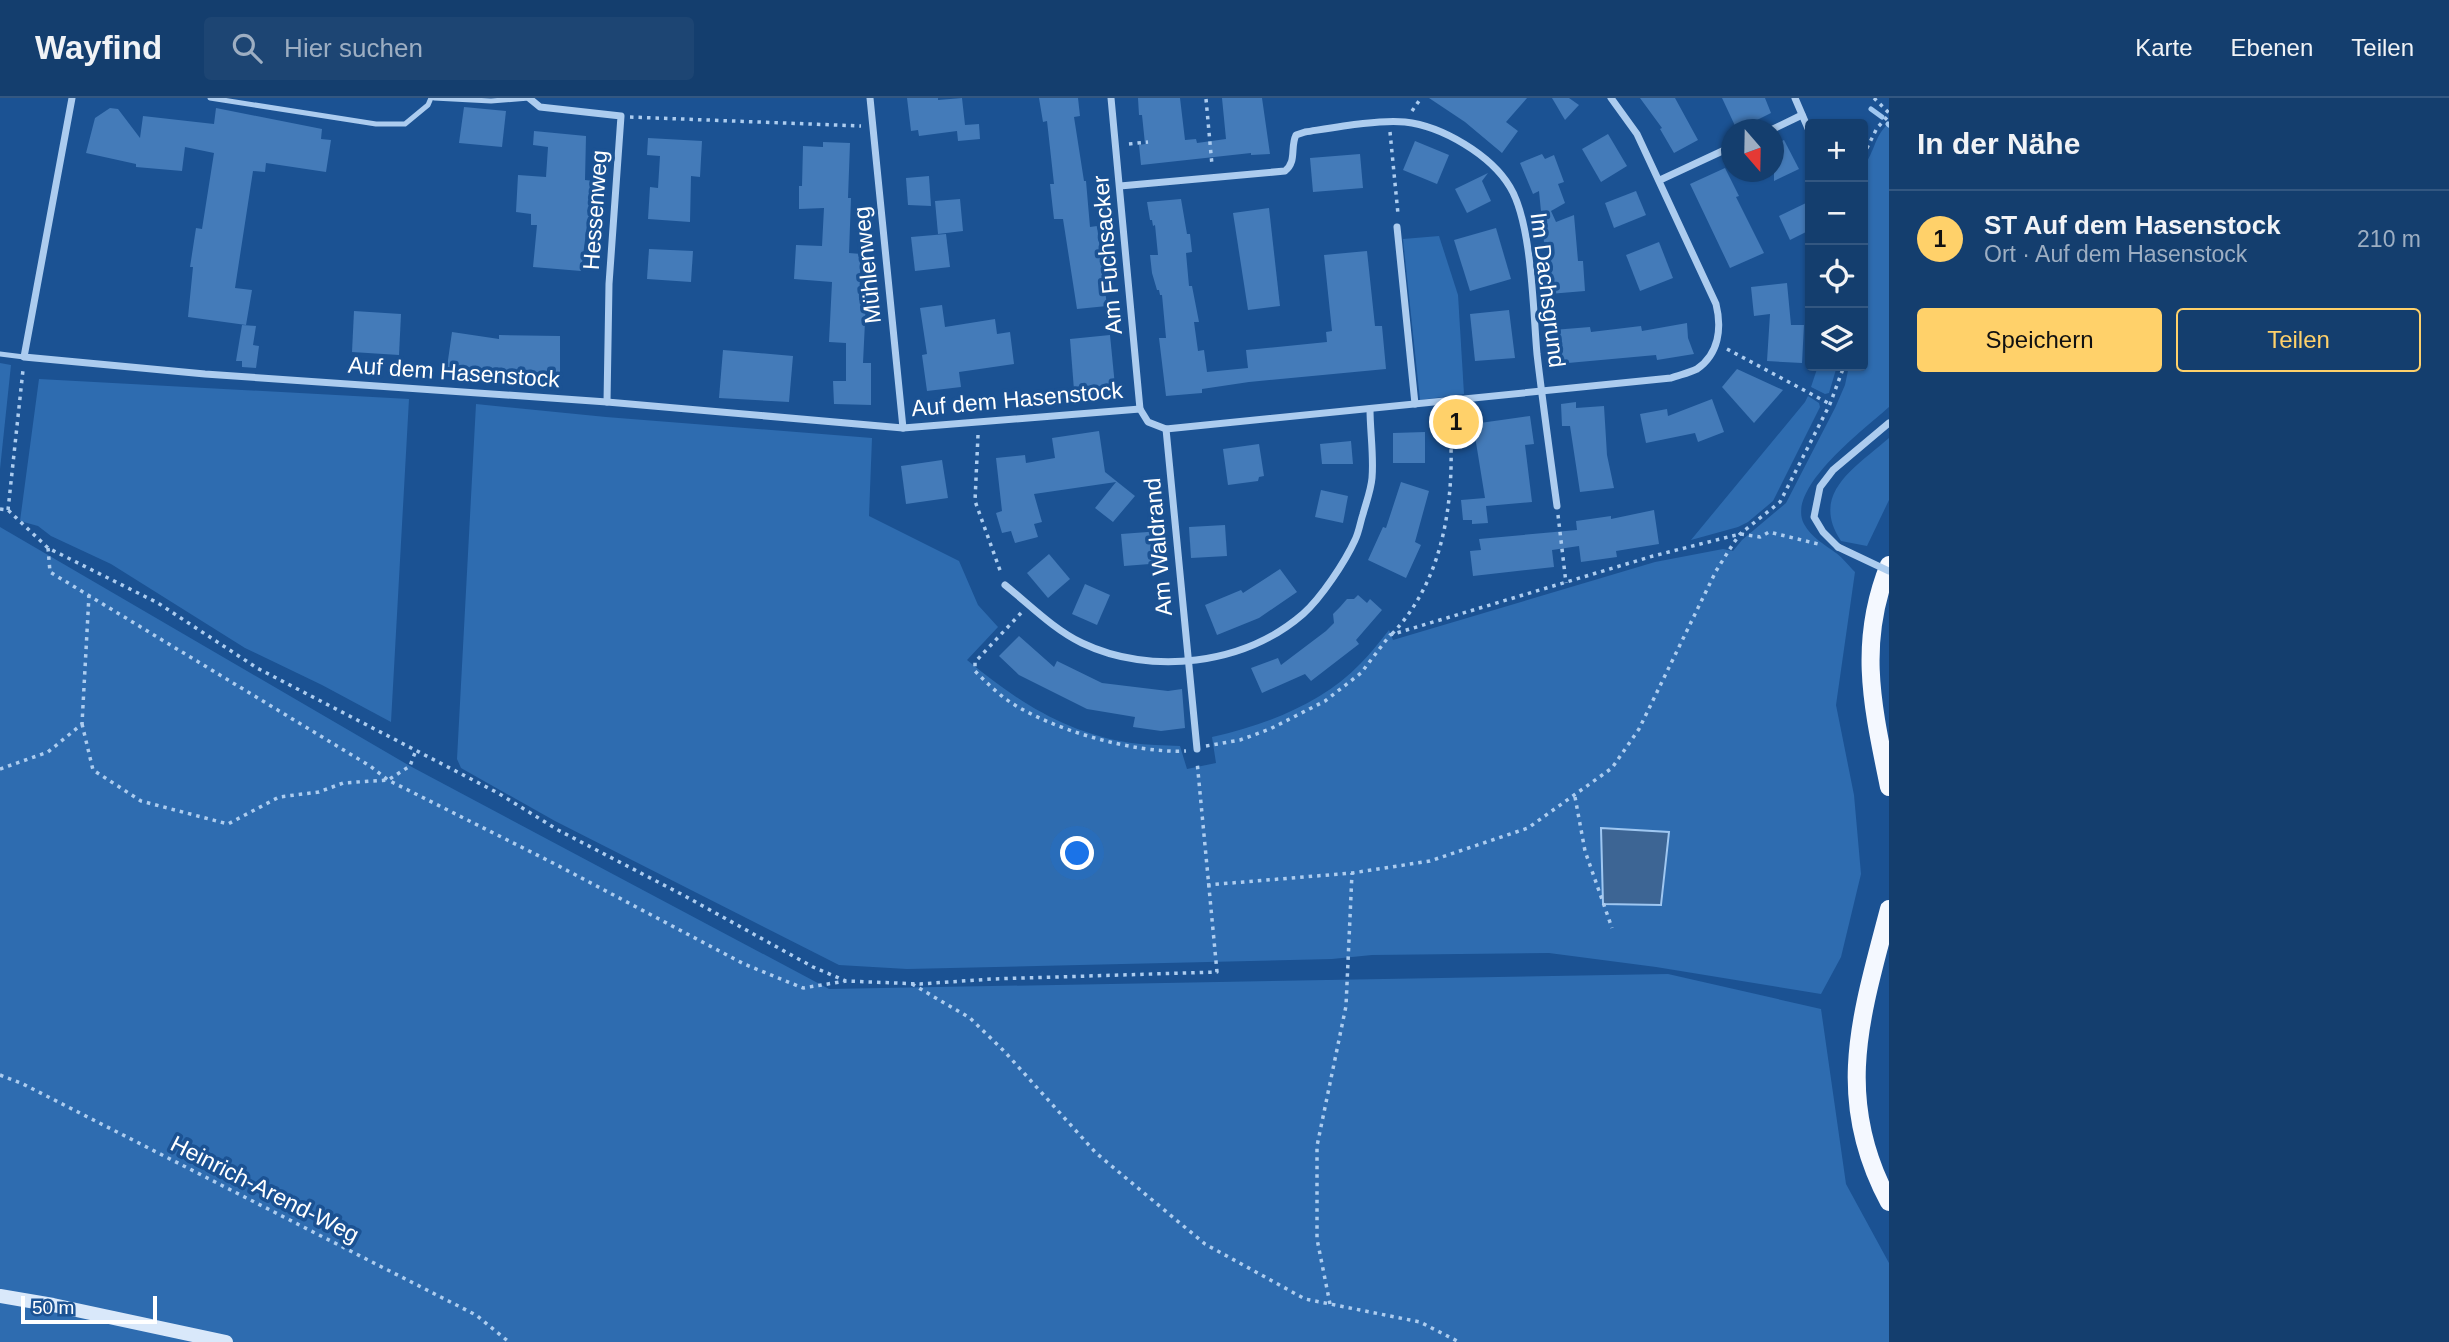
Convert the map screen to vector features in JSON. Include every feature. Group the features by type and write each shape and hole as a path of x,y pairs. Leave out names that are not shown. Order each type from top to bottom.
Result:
{"main road":[{"path":"1889,565 1877,594 1869,647 1874,712 1889,787"},
{"path":"1889,909 1860,1025 1855,1073 1860,1125 1877,1179 1889,1202"},
{"path":"0,1296 226,1342"}],"street":[{"path":"24,357 72,98"},
{"path":"529,98 540,107 621,116"},
{"name":"Mühlenweg","path":"870,98 903,428"},
{"name":"Am Fuchsacker","path":"1111,98 1140,408"},
{"path":"1166,429 1671,378 1696,369 1709,358 1716,344 1720,318 1716,304 1637,134 1611,98"},
{"path":"1794,98 1805,122"},
{"name":"Hessenweg","path":"607,402 609,284 621,116"},
{"path":"1784,124 1802,116"},
{"name":"Im Dachsgrund","path":"1120,187 1285,171 1291,167 1292,143 1296,135 1305,131 1389,122 1433,128 1456,139 1492,165 1510,187 1524,222 1541,391 1557,506"},
{"path":"1660,180 1721,152"},
{"path":"1397,227 1415,404"},
{"name":"Auf dem Hasenstock","path":"24,357 218,375 607,402 903,428 1140,408 1149,422 1166,429"},
{"path":"1005,585 1054,626 1081,643 1149,662 1231,655 1273,635 1304,614 1326,586 1356,539 1372,480 1370,409"},
{"path":"1889,423 1833,470 1820,487 1814,517 1823,532 1838,547 1889,571"},
{"name":"Am Waldrand","path":"1166,429 1197,749"}],"lane":[{"path":"210,98 376,124 405,124 433,98 491,101 529,98"},
{"path":"262,106 263,98"},
{"path":"0,354 24,357"}],"path":[{"path":"1868,146 1877,128 1889,114 1874,98"},
{"path":"1206,99 1213,178"},
{"path":"621,116 873,126"},
{"path":"1389,122 1399,221 1397,227"},
{"path":"1129,144 1148,142"},
{"path":"1716,344 1830,404"},
{"path":"8,510 24,357"},
{"path":"1207,885 1352,873 1430,861 1528,828 1612,768 1639,729 1716,571 1740,534 1780,502 1830,404 1842,371"},
{"path":"1029,604 975,662 975,671 1004,698 1060,726 1100,739 1171,752 1240,740 1270,729 1325,701 1361,673 1417,602 1438,557 1452,474 1448,402"},
{"path":"979,421 975,501 1005,585"},
{"path":"1557,506 1566,583"},
{"path":"0,509 8,510 48,548 158,603 257,668 498,793 558,830 813,967 846,981"},
{"path":"1390,635 1653,556 1740,534 1760,537 1769,532 1812,544 1838,547"},
{"path":"48,548 50,572 370,766 388,780 744,964 803,988 846,981 911,983 1217,972 1207,885 1197,749"},
{"path":"89,595 82,724 93,770 141,801 228,824 279,797 319,792 343,783 388,780 410,766 416,750"},
{"path":"0,769 48,751 82,724"},
{"path":"1575,796 1585,851 1596,889 1612,928"},
{"path":"1330,1304 1317,1239 1317,1146 1346,1006 1352,873"},
{"path":"911,983 970,1018 1004,1051 1096,1153 1205,1244 1305,1299 1420,1322 1459,1342"},
{"name":"Heinrich-Arend-Weg","path":"0,1075 23,1084 476,1315 509,1342"}],"shaded area":[{"path":"1887,125 1889,407 1847,444 1816,477 1806,493 1801,509 1804,524 1811,533 1839,555 1855,572 1836,705 1854,795 1861,874 1841,957 1821,994 1656,967 1549,953 1372,955 1332,959 907,969 839,965 555,821 461,768 457,759 476,404 872,438 869,516 959,561 978,605 998,627 967,660 1023,702 1085,732 1131,743 1180,746 1187,769 1216,763 1212,737 1292,711 1329,690 1361,663 1389,630 1393,640 1655,562 1723,549 1733,551 1742,540 1786,503 1835,408 1848,371 1868,371 1868,160","holes":["1669,832 1662,905 1603,904"]},
{"path":"1439,236 1458,295 1464,394 1420,400 1403,239"},
{"path":"0,363 11,365 0,469"},
{"path":"1816,371 1836,371 1829,393 1825,394 1811,387"},
{"path":"39,379 409,399 391,722 245,648 111,564 51,536 38,526 20,521"},
{"path":"1808,396 1819,403 1820,407 1773,501 1738,527 1691,540 1805,402"},
{"path":"1889,438 1889,500 1867,546 1841,541 1830,509 1833,495 1851,471"},
{"path":"0,527 410,766 829,989 1668,974 1821,1009 1846,1184 1889,1263 1889,1342 0,1342"},
{"path":"1601,828 1669,832 1661,905 1603,904"}],"building":[{"path":"907,98 962,98 965,125 979,124 980,139 958,141 957,131 919,136 918,130 911,131"},
{"path":"1039,98 1078,98 1080,116 1074,117 1086,181 1090,227 1097,226 1107,306 1077,309 1063,219 1054,219 1050,184 1054,184 1047,121 1043,122"},
{"path":"1138,98 1180,98 1185,140 1196,139 1197,143 1226,139 1222,98 1262,98 1270,154 1251,153 1141,165 1139,145 1145,144"},
{"path":"1429,98 1527,98 1506,122 1518,131 1502,153 1465,122"},
{"path":"1552,98 1569,98 1579,105 1565,120"},
{"path":"1640,98 1675,98 1698,140 1674,153 1660,129 1662,128"},
{"path":"1722,98 1765,98 1771,113 1759,119 1732,119"},
{"path":"464,107 506,111 502,147 459,143"},
{"path":"110,108 118,109 140,138 143,116 214,124 216,108 322,129 321,139 331,140 326,172 266,163 265,172 253,171 235,288 252,290 246,325 188,317 193,267 190,267 196,228 202,229 214,153 185,147 182,171 136,167 136,164 86,153 95,118"},
{"path":"534,131 586,136 585,180 594,181 592,218 588,217 581,271 533,267 537,225 531,225 531,214 516,212 518,175 546,177 548,147 533,145"},
{"path":"1608,134 1627,166 1601,182 1582,149"},
{"path":"648,138 702,141 700,177 691,176 690,222 648,219 650,187 658,188 660,156 647,155"},
{"path":"1784,140 1799,169 1784,176"},
{"path":"1415,141 1449,155 1437,184 1403,170"},
{"path":"823,142 850,143 849,253 861,254 859,300 866,301 863,363 871,363 871,405 834,404 833,381 846,381 846,343 829,342 832,282 794,279 796,245 822,246 824,208 799,209 799,186 802,186 803,146 823,147"},
{"path":"1360,154 1363,188 1313,192 1310,158"},
{"path":"1542,154 1545,159 1554,155 1564,182 1558,184 1565,203 1551,211 1556,222 1574,215 1578,261 1583,261 1585,291 1549,294 1547,242 1544,242 1539,191 1533,194 1520,163"},
{"path":"1721,170 1721,182 1732,182 1739,196 1736,197 1764,253 1730,268 1690,184"},
{"path":"1488,173 1482,181 1491,201 1467,213 1455,189"},
{"path":"929,176 931,206 908,205 906,178"},
{"path":"1636,191 1646,215 1614,228 1605,203"},
{"path":"960,199 963,231 938,234 935,201"},
{"path":"1181,199 1187,234 1190,234 1192,252 1186,253 1189,286 1192,286 1199,322 1194,322 1198,351 1204,350 1207,372 1248,368 1246,350 1327,342 1326,332 1332,331 1324,255 1367,251 1375,326 1382,326 1386,369 1249,382 1202,389 1202,393 1166,396 1159,338 1166,338 1162,295 1157,290 1152,273 1150,255 1158,255 1155,225 1153,226 1150,220 1147,202"},
{"path":"1805,203 1805,232 1790,240 1779,216"},
{"path":"1269,208 1280,306 1248,310 1233,213"},
{"path":"1496,228 1511,279 1470,291 1454,240"},
{"path":"946,234 950,267 915,271 911,237"},
{"path":"1659,242 1673,278 1640,291 1626,255"},
{"path":"649,249 693,251 691,282 647,279"},
{"path":"1787,283 1791,325 1804,325 1802,363 1767,361 1770,314 1754,316 1751,287"},
{"path":"942,305 945,327 995,319 997,334 1010,332 1014,364 959,372 961,387 927,391 922,355 927,354 920,308"},
{"path":"1509,310 1515,358 1475,361 1470,314"},
{"path":"354,311 401,314 399,355 352,352"},
{"path":"1687,323 1688,338 1694,354 1657,360 1656,355 1557,364 1553,330 1590,327 1591,332 1641,326 1642,331"},
{"path":"242,325 256,326 253,345 259,346 256,368 242,367 242,361 236,361"},
{"path":"452,332 499,339 499,335 560,336 560,374 521,372 520,377 498,376 447,367"},
{"path":"1110,335 1115,386 1074,390 1070,339"},
{"path":"723,350 793,356 789,402 719,398"},
{"path":"1737,369 1783,390 1754,423 1722,387"},
{"path":"1712,399 1724,432 1698,442 1695,433 1646,443 1640,414 1667,409 1668,416"},
{"path":"1576,402 1576,408 1604,406 1607,455 1614,488 1580,492 1570,426 1562,426 1561,404"},
{"path":"1530,416 1534,444 1525,445 1532,502 1486,506 1488,523 1472,524 1472,520 1463,520 1461,500 1485,498 1473,424"},
{"path":"1099,431 1105,472 1135,496 1113,522 1095,508 1116,482 1034,494 1042,522 1034,524 1038,537 1015,543 1011,531 1002,533 996,513 1002,511 996,458 1025,455 1026,463 1055,458 1052,438"},
{"path":"1425,432 1425,463 1393,463 1393,433"},
{"path":"1351,441 1353,464 1322,464 1320,444"},
{"path":"1259,444 1264,476 1259,477 1258,481 1228,485 1223,449"},
{"path":"942,460 948,498 906,504 901,466"},
{"path":"1401,482 1429,491 1415,542 1421,545 1406,578 1368,560 1383,527 1386,528"},
{"path":"1321,490 1348,496 1343,523 1315,517"},
{"path":"1654,510 1659,544 1616,551 1617,557 1581,562 1579,546 1552,550 1554,567 1473,576 1470,551 1481,550 1479,539 1577,530 1576,521 1611,516 1611,519"},
{"path":"1225,525 1227,556 1191,558 1189,527"},
{"path":"1161,531 1163,563 1124,566 1121,534"},
{"path":"1049,554 1070,579 1048,598 1027,573"},
{"path":"1280,569 1297,592 1259,618 1217,635 1205,605 1241,590 1243,593"},
{"path":"1085,584 1110,595 1097,625 1072,614"},
{"path":"1358,595 1367,603 1370,599 1382,610 1356,640 1359,644 1311,681 1305,674 1262,693 1251,668 1278,658 1281,665 1326,631 1334,623 1333,614 1347,599 1354,599"},
{"path":"1019,636 1054,667 1057,661 1102,683 1168,691 1182,689 1185,728 1161,731 1133,727 1135,717 1087,709 1019,675 999,656"}],"waterway":[{"path":"1871,109 1882,117"}],"place":[{"name":"ST Auf dem Hasenstock","path":"1456,422"}]}
